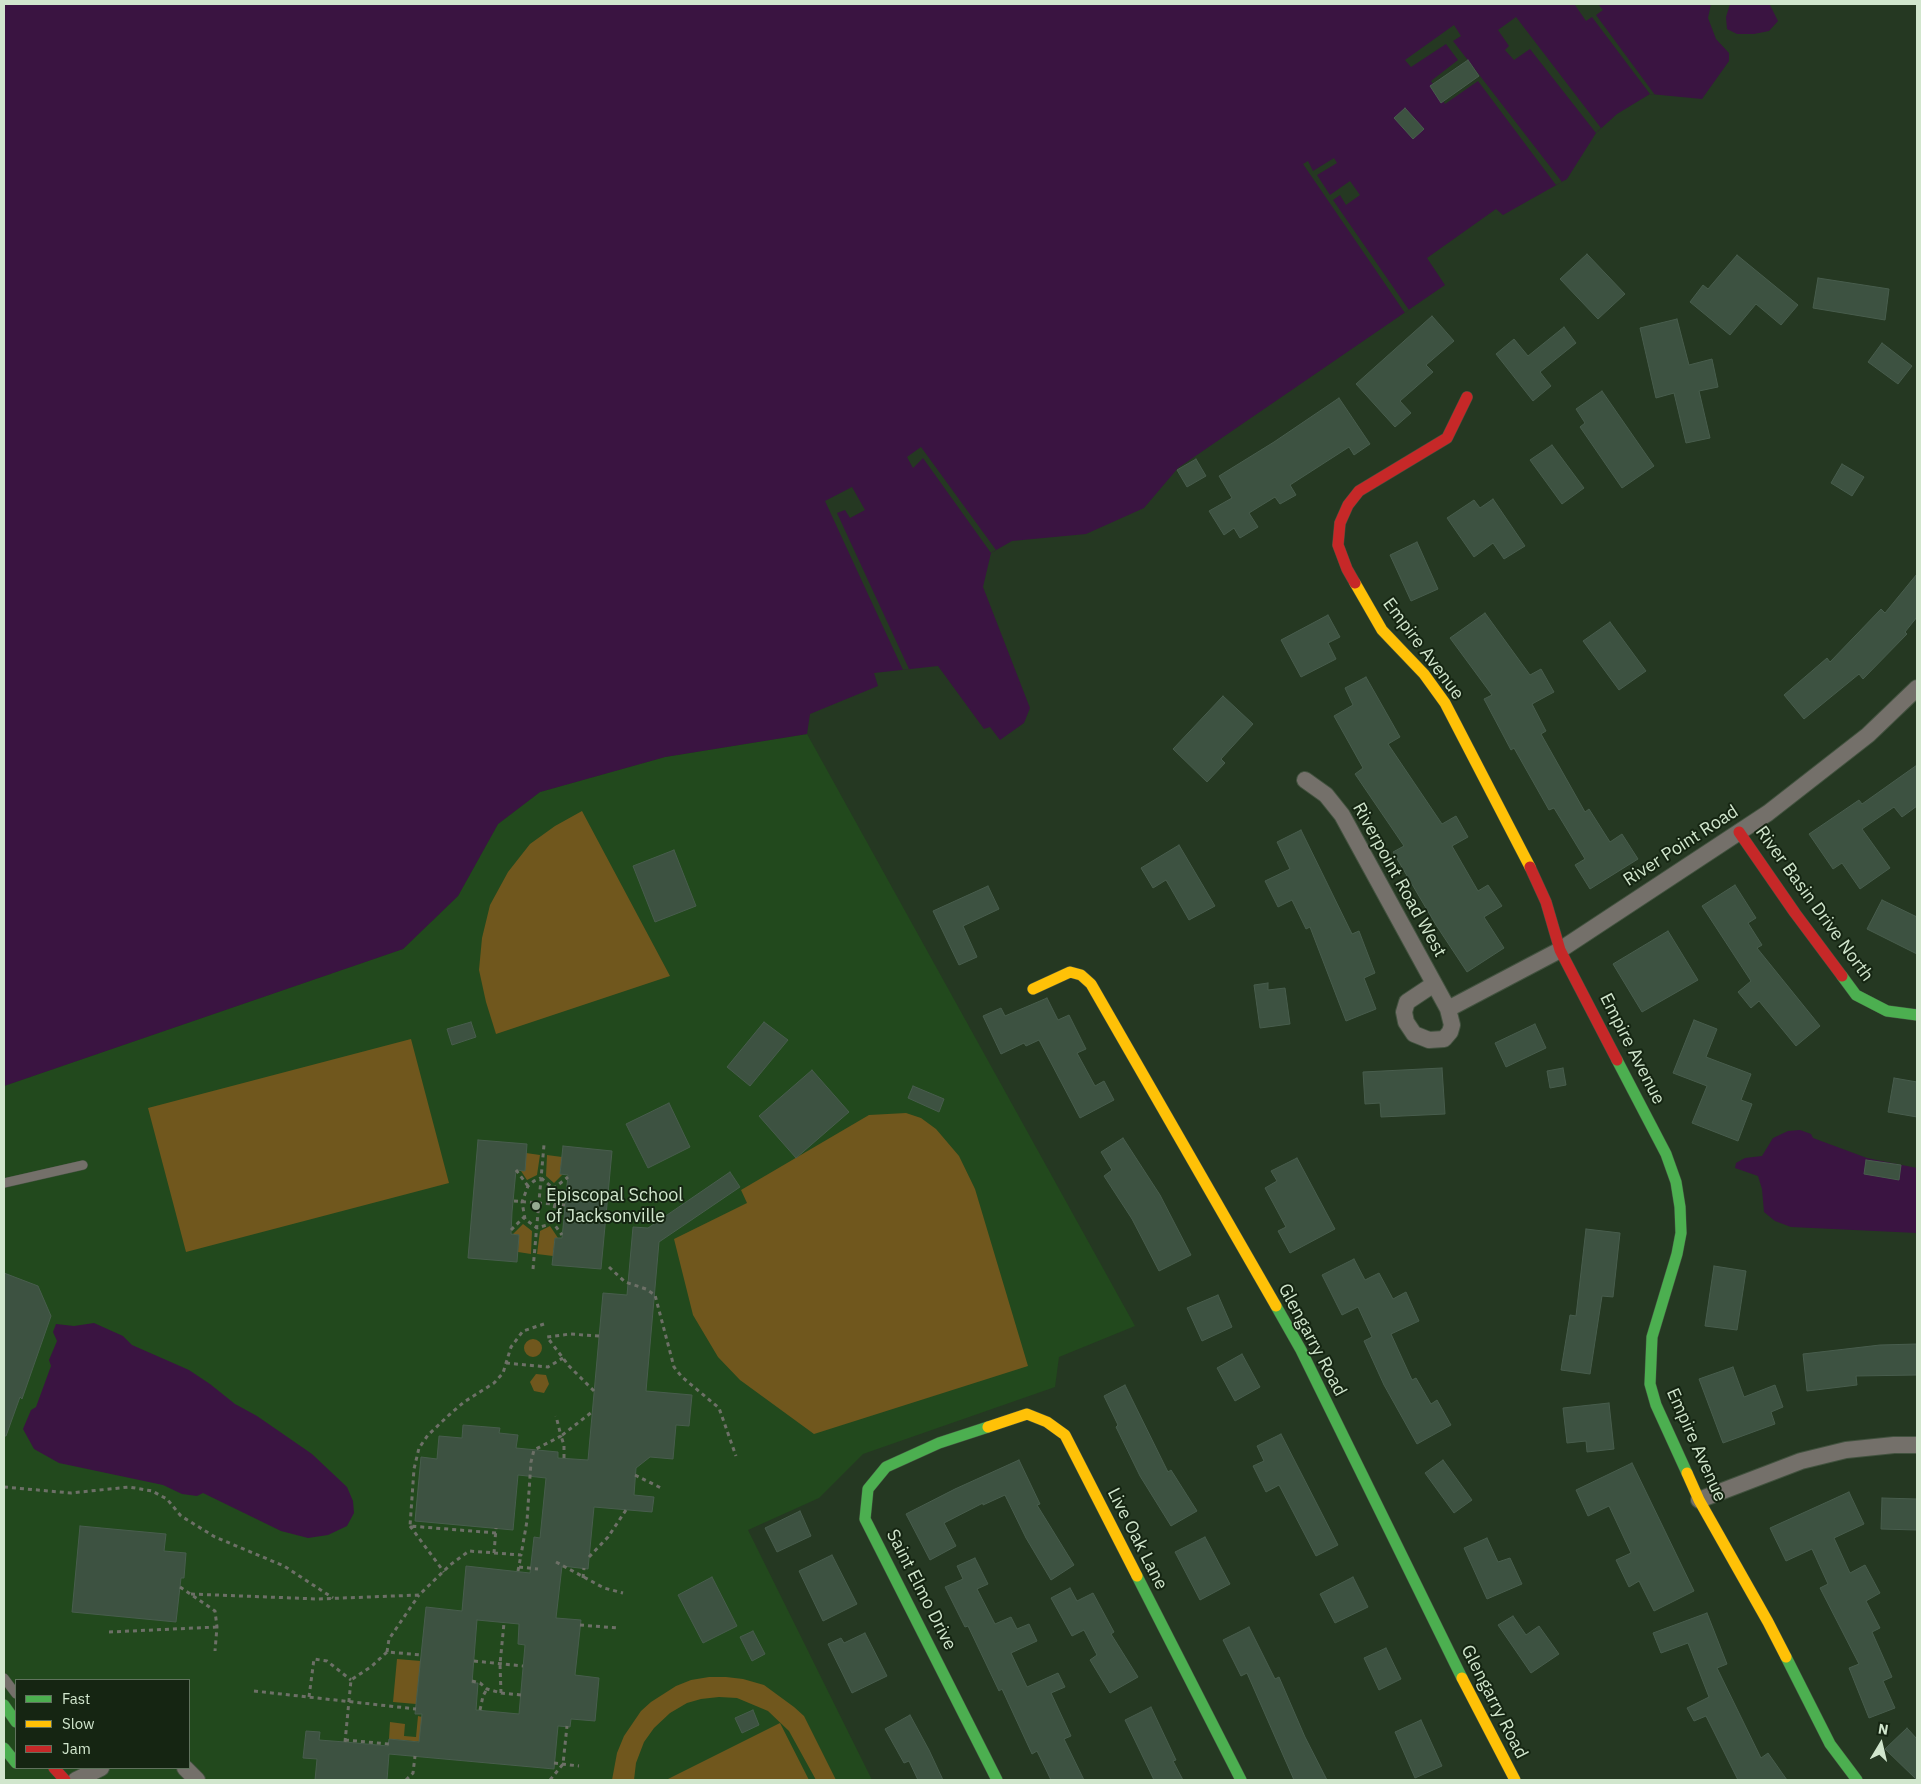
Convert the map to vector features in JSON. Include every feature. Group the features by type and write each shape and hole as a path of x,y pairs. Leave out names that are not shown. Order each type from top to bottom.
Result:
{"main road":[{"name":"Empire Avenue","path":"1467,397 1447,438 1359,490 1348,505 1340,523 1338,545 1346,569 1382,630 1424,674 1445,703 1523,850 1546,902 1560,950 1666,1154 1676,1182 1680,1207 1681,1233 1677,1254 1652,1337 1650,1384 1656,1406 1699,1500 1768,1622 1830,1744 1857,1780"},
{"name":"River Basin Drive North","path":"1739,832 1795,914 1856,995 1887,1010 1917,1015"},
{"name":"Glengarry Road","path":"1033,989 1070,972 1081,975 1091,984 1301,1350 1438,1631 1515,1780"},
{"name":"Live Oak Lane","path":"938,1443 1027,1414 1047,1422 1065,1435 1241,1780"},
{"name":"Saint Elmo Drive","path":"938,1443 886,1467 868,1490 865,1519 997,1780"},
{"path":"4,1705 15,1721"},
{"path":"4,1748 15,1762"},
{"path":"55,1769 64,1780"}],"street":[{"name":"River Point Road","path":"1448,1009 1560,950 1768,813 1868,735 1917,688"},
{"name":"Riverpoint Road West","path":"1305,780 1326,796 1342,815 1448,1009"},
{"path":"1434,984 1408,1002 1404,1012 1406,1022 1414,1034 1429,1040 1444,1039 1450,1032 1452,1025 1448,1009"},
{"path":"1699,1500 1802,1461 1846,1450 1894,1445 1917,1445"},
{"path":"79,1775 98,1769"},
{"path":"186,1769 197,1780"}],"lane":[{"path":"4,1183 83,1166"},
{"path":"4,1678 15,1693"}],"path":[{"path":"533,1269 544,1145"},
{"path":"516,1170 528,1186"},
{"path":"553,1189 568,1177"},
{"path":"541,1178 553,1189 555,1204 551,1220 547,1225 537,1228 531,1225 524,1217 522,1202 528,1186 541,1178"},
{"path":"514,1201 565,1205"},
{"path":"511,1230 524,1217"},
{"path":"551,1220 562,1235"},
{"path":"609,1267 625,1282 646,1288 655,1295 655,1301 674,1367 719,1408 736,1456"},
{"path":"444,1572 410,1526 414,1469 419,1448 428,1435 464,1402 482,1392 503,1373 511,1347 523,1331 544,1324"},
{"path":"594,1391 548,1338 570,1334 599,1336"},
{"path":"506,1363 548,1367 564,1358"},
{"path":"538,1569 519,1569 534,1450 560,1436 592,1412"},
{"path":"556,1416 564,1446 564,1458"},
{"path":"635,1475 663,1489"},
{"path":"4,1487 71,1493 129,1487 152,1491 167,1499 180,1516 215,1536 284,1566 333,1599"},
{"path":"589,1557 608,1537 626,1510"},
{"path":"410,1526 496,1531 494,1554"},
{"path":"388,1744 345,1741 351,1680 372,1666 387,1652 389,1639 418,1595 469,1551 520,1555"},
{"path":"556,1562 604,1588 623,1593"},
{"path":"583,1578 584,1568"},
{"path":"180,1587 215,1611 217,1627 215,1651"},
{"path":"191,1594 333,1599 418,1595"},
{"path":"501,1693 500,1664 504,1623"},
{"path":"580,1625 618,1628"},
{"path":"109,1632 217,1627"},
{"path":"387,1652 422,1655"},
{"path":"309,1697 314,1659 327,1661 351,1680"},
{"path":"474,1661 523,1666"},
{"path":"472,1681 480,1683 487,1689 501,1693 521,1695"},
{"path":"480,1710 483,1696 487,1689"},
{"path":"254,1691 416,1709"},
{"path":"550,1780 563,1764 567,1726"},
{"path":"412,1780 415,1756"},
{"path":"554,1763 579,1766"},
{"path":"406,1780 413,1773"}],"shaded area":[{"path":"4,4 1711,4 1708,18 1716,39 1729,53 1729,61 1702,99 1650,94 1617,114 1596,133 1567,179 1503,215 1496,209 1427,258 1445,285 1178,468 1144,508 1086,534 1012,541 991,553 983,587 1030,708 1024,723 1000,740 990,727 984,729 938,666 874,673 878,686 810,714 807,734 665,757 540,792 498,824 458,896 403,949 4,1086"},
{"path":"1730,4 1771,4 1778,21 1769,31 1754,34 1737,34 1727,29 1726,17"},
{"name":"Episcopal School of Jacksonville","path":"807,734 1135,1326 1059,1357 1055,1387 863,1454 819,1498 748,1530 872,1780 4,1780 4,1086 403,949 458,896 498,824 540,792 665,757"},
{"path":"582,811 670,976 496,1034 479,970 482,938 490,905 508,872 530,844 555,826"},
{"path":"411,1039 449,1183 186,1252 148,1108"},
{"path":"906,1113 921,1118 936,1129 959,1156 975,1189 1028,1366 814,1434 740,1380 718,1357 693,1315 674,1239 747,1203 741,1190 869,1115"},
{"path":"1800,1130 1811,1134 1813,1138 1867,1158 1917,1168 1917,1233 1791,1227 1775,1221 1764,1212 1762,1189 1758,1176 1735,1168 1736,1163 1745,1158 1762,1156 1773,1138 1788,1131"},
{"path":"526,1153 540,1155 537,1175 527,1180 521,1171 524,1171"},
{"path":"547,1155 562,1157 560,1173 563,1174 554,1183 546,1176"},
{"path":"523,1224 532,1231 531,1254 518,1252 519,1235 513,1234"},
{"path":"550,1226 558,1238 555,1238 553,1256 537,1254 540,1231"},
{"path":"94,1323 123,1336 132,1345 189,1370 235,1404 257,1416 312,1454 347,1487 353,1501 354,1513 347,1526 328,1535 308,1538 281,1531 203,1493 197,1496 182,1494 163,1485 59,1463 34,1449 23,1429 31,1410 36,1407 51,1366 49,1360 57,1341 53,1332 56,1324 74,1326"},
{"path":"529,1339 537,1339 542,1344 540,1355 529,1357 524,1352 524,1344"},
{"path":"536,1374 546,1375 549,1384 544,1393 534,1391 530,1382"},
{"path":"397,1659 421,1661 416,1704 393,1702"},
{"path":"709,1677 743,1679 764,1685 794,1707 804,1716 836,1780 816,1780 789,1731 768,1711 737,1698 719,1697 687,1703 670,1713 654,1728 644,1742 636,1763 634,1780 612,1780 617,1753 624,1736 641,1711 651,1702 676,1686 691,1680"},
{"path":"418,1716 422,1717 424,1742 389,1739 390,1722 405,1724 404,1736 416,1737"},
{"path":"780,1723 809,1780 666,1780"}],"pier":[{"path":"1598,4 1603,10 1596,15 1655,95 1650,94 1592,17 1586,21 1575,5"},
{"path":"1516,17 1601,128 1596,133 1530,49 1514,60 1505,50 1509,46 1498,30"},
{"path":"1454,25 1461,36 1453,41 1562,182 1556,185 1478,81 1445,104 1431,81 1458,60 1446,44 1411,67 1405,60"},
{"path":"1334,158 1337,163 1317,175 1330,195 1350,181 1360,195 1346,205 1340,195 1333,200 1409,310 1405,313 1303,164 1308,161 1313,171"},
{"path":"921,447 996,550 991,553 923,458 913,468 907,457"},
{"path":"852,487 865,510 850,518 845,510 837,513 909,669 903,670 825,501"}],"building":[{"path":"1468,60 1479,76 1441,103 1430,86"},
{"path":"1405,108 1424,129 1413,139 1394,118"},
{"path":"1587,254 1625,294 1598,319 1560,279"},
{"path":"1737,255 1798,305 1781,325 1756,304 1730,335 1690,302 1703,285 1708,289"},
{"path":"1818,278 1889,289 1885,320 1813,308"},
{"path":"1432,316 1454,341 1426,365 1433,372 1400,401 1411,413 1395,427 1356,384"},
{"path":"1677,319 1689,365 1712,359 1718,387 1699,391 1710,438 1686,443 1674,393 1656,398 1640,328"},
{"path":"1564,327 1576,343 1540,372 1551,386 1533,401 1496,354 1514,339 1528,356"},
{"path":"1882,343 1912,366 1898,384 1868,362"},
{"path":"1602,391 1654,466 1622,488 1580,427 1585,423 1576,409"},
{"path":"1339,398 1370,444 1354,455 1349,447 1290,485 1296,495 1280,504 1275,497 1249,513 1258,527 1240,538 1234,528 1224,535 1209,511 1232,498 1219,476"},
{"path":"1552,445 1584,488 1562,504 1530,460"},
{"path":"1196,459 1206,476 1187,487 1177,470"},
{"path":"1842,464 1864,477 1852,496 1831,483"},
{"path":"1493,499 1525,546 1504,559 1493,543 1474,557 1447,518 1474,500 1480,508"},
{"path":"1417,542 1438,589 1411,601 1390,555"},
{"path":"1917,574 1917,617 1905,632 1907,634 1863,679 1859,674 1804,719 1784,695 1827,658 1830,662 1881,609 1885,613"},
{"path":"1485,613 1530,675 1541,669 1554,692 1532,704 1546,731 1541,734 1585,812 1589,809 1610,842 1622,834 1638,859 1590,889 1575,865 1585,859 1554,808 1549,810 1514,748 1511,750 1484,699 1492,695 1450,638"},
{"path":"1328,615 1340,637 1328,643 1336,659 1301,677 1281,640"},
{"path":"1610,622 1646,671 1619,690 1583,641"},
{"path":"1366,677 1400,737 1388,744 1442,824 1456,816 1468,837 1452,846 1478,891 1488,885 1502,906 1484,917 1504,948 1467,972 1436,925 1393,852 1404,846 1355,774 1363,768 1334,716 1353,705 1345,688"},
{"path":"1223,696 1253,724 1221,759 1225,763 1207,782 1173,749"},
{"path":"1917,765 1917,806 1902,817 1894,807 1862,829 1890,868 1860,889 1842,863 1833,869 1809,834 1859,800 1862,804"},
{"path":"1301,830 1352,934 1359,931 1375,973 1364,978 1376,1009 1346,1021 1310,927 1306,929 1292,900 1278,907 1265,881 1290,869 1277,842"},
{"path":"1179,845 1215,906 1189,920 1166,880 1153,888 1141,868"},
{"path":"674,850 696,906 655,922 633,866"},
{"path":"1735,885 1756,918 1748,923 1762,945 1757,948 1820,1026 1796,1046 1759,1001 1751,1008 1738,992 1751,981 1702,906"},
{"path":"988,886 999,909 963,926 977,957 959,965 933,911"},
{"path":"1882,900 1917,917 1917,954 1867,929"},
{"path":"1668,931 1698,980 1642,1012 1613,964"},
{"path":"1268,983 1268,990 1285,988 1290,1024 1260,1028 1254,985"},
{"path":"1047,998 1058,1020 1069,1015 1086,1049 1077,1053 1095,1086 1104,1081 1114,1100 1080,1118 1039,1040 1026,1046 1024,1043 1001,1054 983,1016 1001,1008 1005,1016"},
{"path":"1694,1020 1717,1029 1706,1057 1751,1074 1741,1100 1752,1104 1738,1141 1692,1123 1707,1086 1673,1073"},
{"path":"471,1022 476,1037 452,1045 447,1029"},
{"path":"764,1022 788,1040 750,1086 727,1067"},
{"path":"1535,1024 1546,1048 1506,1067 1495,1043"},
{"path":"1442,1068 1445,1114 1381,1117 1380,1103 1365,1104 1363,1072"},
{"path":"1563,1068 1566,1085 1550,1088 1547,1071"},
{"path":"812,1070 849,1112 796,1158 759,1116"},
{"path":"1894,1078 1917,1082 1917,1117 1888,1112"},
{"path":"913,1086 944,1099 939,1112 908,1098"},
{"path":"669,1103 690,1147 648,1168 626,1124"},
{"path":"1123,1138 1160,1195 1191,1255 1159,1271 1132,1219 1104,1176 1112,1170 1101,1152"},
{"path":"478,1140 527,1144 525,1171 516,1170 512,1212 511,1234 519,1235 517,1262 468,1258"},
{"path":"563,1146 612,1151 601,1269 552,1265 555,1238 562,1238 568,1175 560,1174"},
{"path":"1297,1158 1335,1229 1290,1253 1278,1231 1286,1227 1265,1188 1277,1181 1271,1171"},
{"path":"1866,1160 1901,1165 1899,1180 1864,1174"},
{"path":"730,1172 740,1187 659,1242 646,1391 692,1395 689,1426 676,1425 673,1459 650,1457 636,1468 634,1495 654,1497 652,1512 594,1507 588,1569 562,1566 556,1618 581,1620 575,1675 599,1678 595,1721 571,1719 570,1727 558,1726 554,1769 389,1754 387,1780 315,1780 317,1759 303,1758 306,1731 320,1732 319,1740 388,1746 389,1739 419,1742 422,1714 415,1714 426,1607 462,1611 466,1566 530,1573 534,1537 540,1538 546,1478 518,1475 513,1530 415,1521 421,1457 437,1459 439,1436 462,1438 463,1425 500,1428 499,1433 518,1435 516,1448 558,1452 558,1458 588,1460 603,1293 627,1295 633,1227 648,1228","holes":["477,1620 519,1624 518,1644 525,1645 519,1714 476,1710 478,1683 472,1683"]},
{"path":"1586,1229 1620,1233 1613,1297 1602,1296 1590,1374 1561,1370 1570,1315 1576,1316"},
{"path":"1354,1259 1365,1280 1379,1273 1393,1299 1406,1292 1419,1321 1391,1334 1412,1380 1416,1378 1431,1404 1437,1400 1451,1425 1417,1444 1384,1385 1364,1341 1372,1337 1358,1307 1342,1315 1322,1275"},
{"path":"1714,1266 1746,1271 1737,1330 1705,1326"},
{"path":"4,1273 38,1286 51,1316 22,1399 20,1397 6,1436 4,1436"},
{"path":"1218,1295 1232,1327 1202,1341 1187,1308"},
{"path":"1917,1344 1917,1375 1856,1376 1857,1385 1807,1391 1803,1354 1880,1345"},
{"path":"1242,1354 1260,1387 1235,1401 1217,1368"},
{"path":"1733,1367 1744,1397 1775,1385 1783,1407 1771,1412 1775,1424 1723,1443 1699,1379"},
{"path":"1125,1385 1168,1472 1171,1470 1197,1511 1171,1526 1140,1476 1116,1427 1118,1425 1104,1396"},
{"path":"1609,1403 1614,1449 1587,1452 1586,1441 1567,1443 1563,1408"},
{"path":"1281,1434 1338,1545 1316,1556 1279,1485 1266,1492 1253,1466 1264,1461 1257,1446"},
{"path":"1019,1460 1040,1504 1037,1505 1074,1565 1051,1580 1026,1538 1005,1495 983,1505 983,1503 944,1523 956,1546 930,1560 906,1514"},
{"path":"1443,1460 1472,1500 1454,1513 1425,1473"},
{"path":"1632,1463 1694,1591 1654,1611 1639,1581 1629,1587 1616,1560 1631,1553 1609,1506 1588,1516 1576,1490"},
{"path":"1849,1492 1864,1524 1834,1538 1850,1573 1865,1565 1880,1593 1866,1601 1880,1628 1872,1632 1892,1677 1883,1681 1895,1708 1869,1718 1849,1668 1859,1664 1820,1588 1828,1584 1812,1549 1786,1561 1770,1528"},
{"path":"1882,1498 1917,1499 1917,1530 1881,1529"},
{"path":"800,1511 811,1536 777,1552 765,1528"},
{"path":"80,1526 166,1534 164,1551 186,1553 184,1578 181,1578 176,1622 72,1612"},
{"path":"1205,1537 1230,1584 1200,1600 1175,1552"},
{"path":"1487,1538 1498,1562 1510,1558 1522,1584 1487,1599 1464,1548"},
{"path":"832,1555 857,1604 823,1621 799,1571"},
{"path":"975,1558 988,1584 977,1589 995,1624 1011,1617 1017,1629 1029,1624 1037,1641 1011,1653 1027,1687 1058,1673 1065,1687 1051,1693 1071,1736 1064,1739 1084,1780 1051,1780 1037,1751 1032,1754 1002,1689 999,1691 968,1626 965,1627 945,1587 963,1579 957,1566"},
{"path":"712,1577 737,1626 703,1643 678,1595"},
{"path":"1353,1577 1368,1607 1335,1623 1320,1594"},
{"path":"1070,1588 1077,1601 1093,1593 1114,1632 1111,1634 1138,1677 1110,1693 1090,1660 1097,1655 1084,1630 1072,1636 1051,1598"},
{"path":"1707,1613 1727,1664 1717,1668 1761,1758 1768,1753 1787,1780 1738,1780 1706,1716 1694,1721 1687,1708 1709,1697 1688,1643 1661,1653 1653,1633"},
{"path":"1513,1616 1526,1635 1539,1626 1559,1654 1531,1673 1498,1625"},
{"path":"1249,1627 1275,1679 1279,1677 1305,1737 1327,1780 1294,1780 1247,1673 1241,1676 1223,1640"},
{"path":"753,1631 765,1654 752,1661 740,1637"},
{"path":"865,1633 887,1676 852,1693 828,1644 841,1638 844,1643"},
{"path":"1386,1648 1401,1679 1379,1690 1364,1658"},
{"path":"1151,1707 1176,1760 1173,1761 1183,1780 1154,1780 1125,1720"},
{"path":"753,1710 759,1725 742,1733 735,1718"},
{"path":"910,1715 943,1780 918,1780 909,1761 904,1763 885,1729"},
{"path":"1421,1720 1442,1766 1415,1778 1395,1732"},
{"path":"1907,1728 1917,1739 1917,1780 1885,1749"}],"traffic: fast":[{"path":"1842,976 1856,995 1887,1011 1917,1015"},
{"path":"1617,1060 1666,1154 1676,1182 1680,1207 1681,1233 1677,1254 1652,1337 1650,1384 1656,1405 1687,1473"},
{"path":"1276,1306 1301,1350 1462,1678"},
{"path":"988,1427 939,1443 886,1467 868,1489 865,1519 997,1780"},
{"path":"1137,1576 1241,1780"},
{"path":"1786,1657 1830,1744 1857,1780"},
{"path":"4,1705 15,1721"},
{"path":"4,1748 15,1762"}],"traffic: slow":[{"path":"1355,583 1382,630 1424,674 1445,703 1530,867"},
{"path":"1033,989 1070,972 1081,975 1091,984 1276,1306"},
{"path":"988,1427 1027,1414 1047,1422 1065,1435 1137,1576"},
{"path":"1687,1473 1699,1500 1786,1657"},
{"path":"1462,1678 1515,1780"}],"traffic: jam":[{"path":"1355,583 1347,569 1338,545 1340,523 1348,505 1359,491 1447,438 1467,397"},
{"path":"1739,832 1795,913 1842,976"},
{"path":"1530,867 1546,902 1560,950 1617,1060"},
{"path":"55,1769 65,1780"}],"place":[{"name":"Episcopal School of Jacksonville","path":"536,1206"}]}
